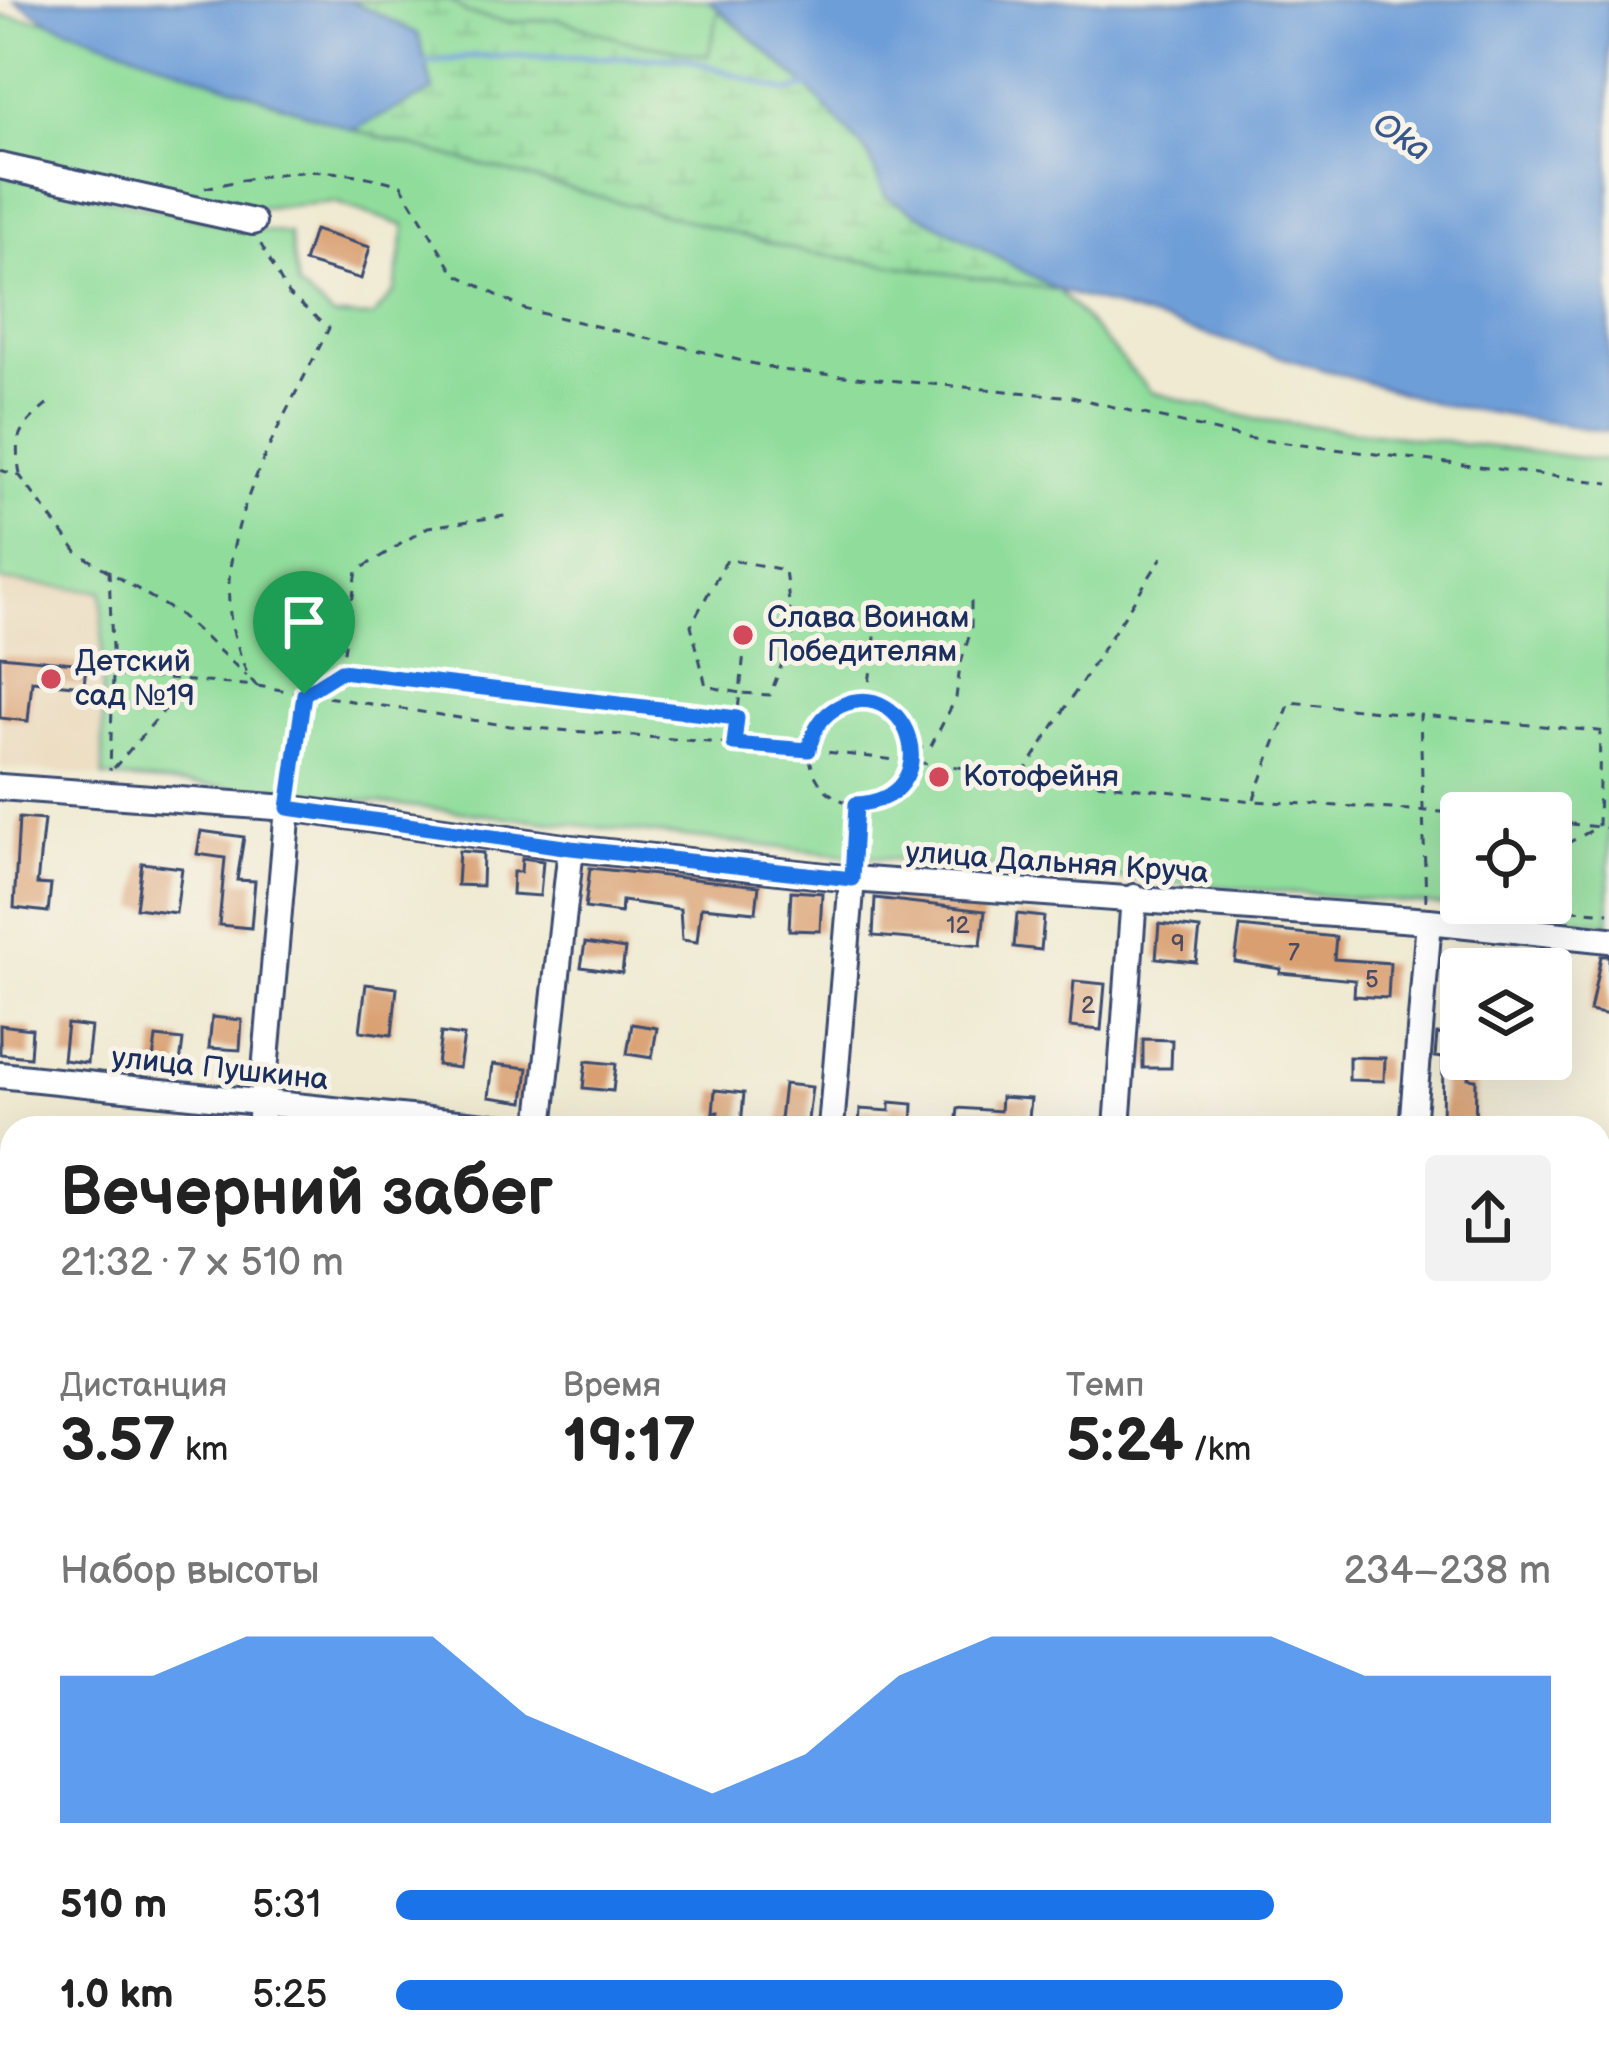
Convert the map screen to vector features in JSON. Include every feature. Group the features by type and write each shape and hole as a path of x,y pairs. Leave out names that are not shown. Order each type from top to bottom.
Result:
{"street":[{"path":"0,166 253,222"},
{"name":"улица Дальняя Круча","path":"0,787 110,783 571,848 852,879 1430,920 1609,940"},
{"path":"261,1116 288,808"},
{"path":"541,1116 571,848"},
{"path":"832,1116 852,879"},
{"path":"1118,1116 1134,897"},
{"path":"1413,1116 1430,920"},
{"name":"улица Пушкина","path":"0,1075 261,1116"}],"path":[{"path":"200,190 308,169 355,172 401,185 454,274 524,309 780,370 1072,397 1246,438 1609,483"},
{"path":"248,678 230,625 227,568 239,516 328,328 288,294 261,249 253,222"},
{"path":"49,403 22,427 15,445 20,476 77,552 180,615 257,686"},
{"path":"0,470 20,476"},
{"path":"341,671 357,571 428,527 511,515"},
{"path":"1022,776 1162,556"},
{"path":"727,559 785,570 793,634 770,695 740,694 706,686 692,626 727,559"},
{"path":"109,570 110,783"},
{"path":"912,746 930,748 956,698 971,629 971,593"},
{"path":"866,701 879,607"},
{"path":"734,744 744,651"},
{"path":"304,694 341,671 737,718"},
{"path":"113,675 257,686 511,726 912,760 1253,801 1440,811"},
{"path":"110,783 187,683"},
{"path":"288,808 304,694"},
{"path":"866,701 897,716 912,746 912,760 908,775 886,798 856,804 841,800 817,780 809,750 821,719 850,702 866,701"},
{"path":"1253,801 1290,702 1609,732"},
{"path":"1420,715 1430,920"},
{"path":"1598,827 1600,731"},
{"path":"852,879 856,804"},
{"path":"1572,824 1609,828"},
{"path":"1572,841 1598,827"},
{"path":"1572,910 1609,913"}],"shaded area":[{"name":"Детский сад №19","path":"0,581 102,590 103,777 0,768"}],"green space":[{"path":"350,0 450,0 466,13 509,23 558,19 625,41 708,56 719,10 806,86 868,154 885,196 1058,290 804,252 353,130 433,91 418,34"},
{"path":"450,0 709,0 719,10 708,56 625,41 558,19 509,23 466,13"},
{"path":"0,16 48,21 353,130 804,252 1058,290 1151,392 1255,419 1609,461 1609,923 1572,919 1572,792 1440,792 1440,905 854,856 292,793 103,777 102,591 0,581 0,174 289,234 298,287 333,316 373,317 395,291 405,226 334,202 250,209 0,162"}],"water":[{"path":"14,0 350,0 418,34 433,91 353,130 48,21"},
{"name":"Oka","path":"709,0 1609,0 1609,432 1438,404 1058,290 885,196 868,154 806,86"}],"building":[{"path":"314,230 370,247 361,279 304,262"},
{"path":"0,656 86,664 84,686 32,681 28,721 0,718"},
{"path":"19,818 44,820 37,884 51,885 48,912 14,908"},
{"path":"201,831 244,837 237,880 255,881 251,928 219,925 225,858 197,854"},
{"path":"459,851 483,853 482,886 457,885"},
{"path":"522,858 543,861 540,896 512,894 513,872 521,872"},
{"path":"142,863 182,868 176,913 136,908"},
{"path":"590,868 759,886 756,912 701,907 697,942 682,940 680,909 622,901 621,913 585,908"},
{"path":"791,891 822,893 820,931 789,930"},
{"path":"875,898 985,911 981,945 873,936"},
{"path":"1017,914 1044,917 1041,950 1014,947"},
{"path":"1159,924 1200,929 1196,962 1156,958"},
{"path":"1240,927 1336,937 1334,959 1390,963 1388,998 1354,996 1355,980 1280,973 1281,969 1235,962"},
{"path":"585,943 625,949 622,973 581,967"},
{"path":"1601,956 1609,956 1609,1015 1590,1011"},
{"path":"1074,981 1105,984 1101,1030 1070,1027"},
{"path":"366,984 397,988 392,1035 360,1031"},
{"path":"212,1017 242,1020 240,1050 209,1048"},
{"path":"67,1024 91,1027 87,1063 63,1060"},
{"path":"632,1024 657,1028 652,1058 627,1054"},
{"path":"0,1025 32,1029 30,1057 0,1054"},
{"path":"441,1033 464,1036 459,1068 437,1065"},
{"path":"1437,1034 1440,1034 1440,1058 1435,1057"},
{"path":"156,1037 183,1040 179,1072 152,1068"},
{"path":"1143,1039 1172,1040 1171,1068 1143,1068"},
{"path":"1349,1057 1385,1058 1384,1081 1349,1080"},
{"path":"586,1061 616,1064 613,1091 583,1088"},
{"path":"493,1064 528,1068 524,1102 489,1097"},
{"path":"1443,1080 1476,1080 1475,1116 1442,1116"},
{"path":"784,1084 812,1087 808,1116 780,1116"},
{"path":"715,1090 744,1093 742,1116 713,1112"},
{"path":"1001,1097 1031,1099 1029,1116 957,1116 958,1108 1000,1111"},
{"path":"890,1102 913,1104 912,1116 860,1116 860,1109 890,1111"}],"waterway":[{"path":"423,64 474,56 685,58 787,92 810,86"}],"place":[{"name":"Слава Воинам Победителям","path":"743,635"},
{"name":"Детский сад №19","path":"51,679"},
{"name":"Котофейня","path":"939,777"}],"route":[{"path":"341,671 737,718 734,744 809,750 821,719 834,708 866,701 897,716 907,730 912,760 899,788 886,798 856,804 852,879 571,848 288,808 304,694 341,671"}]}
